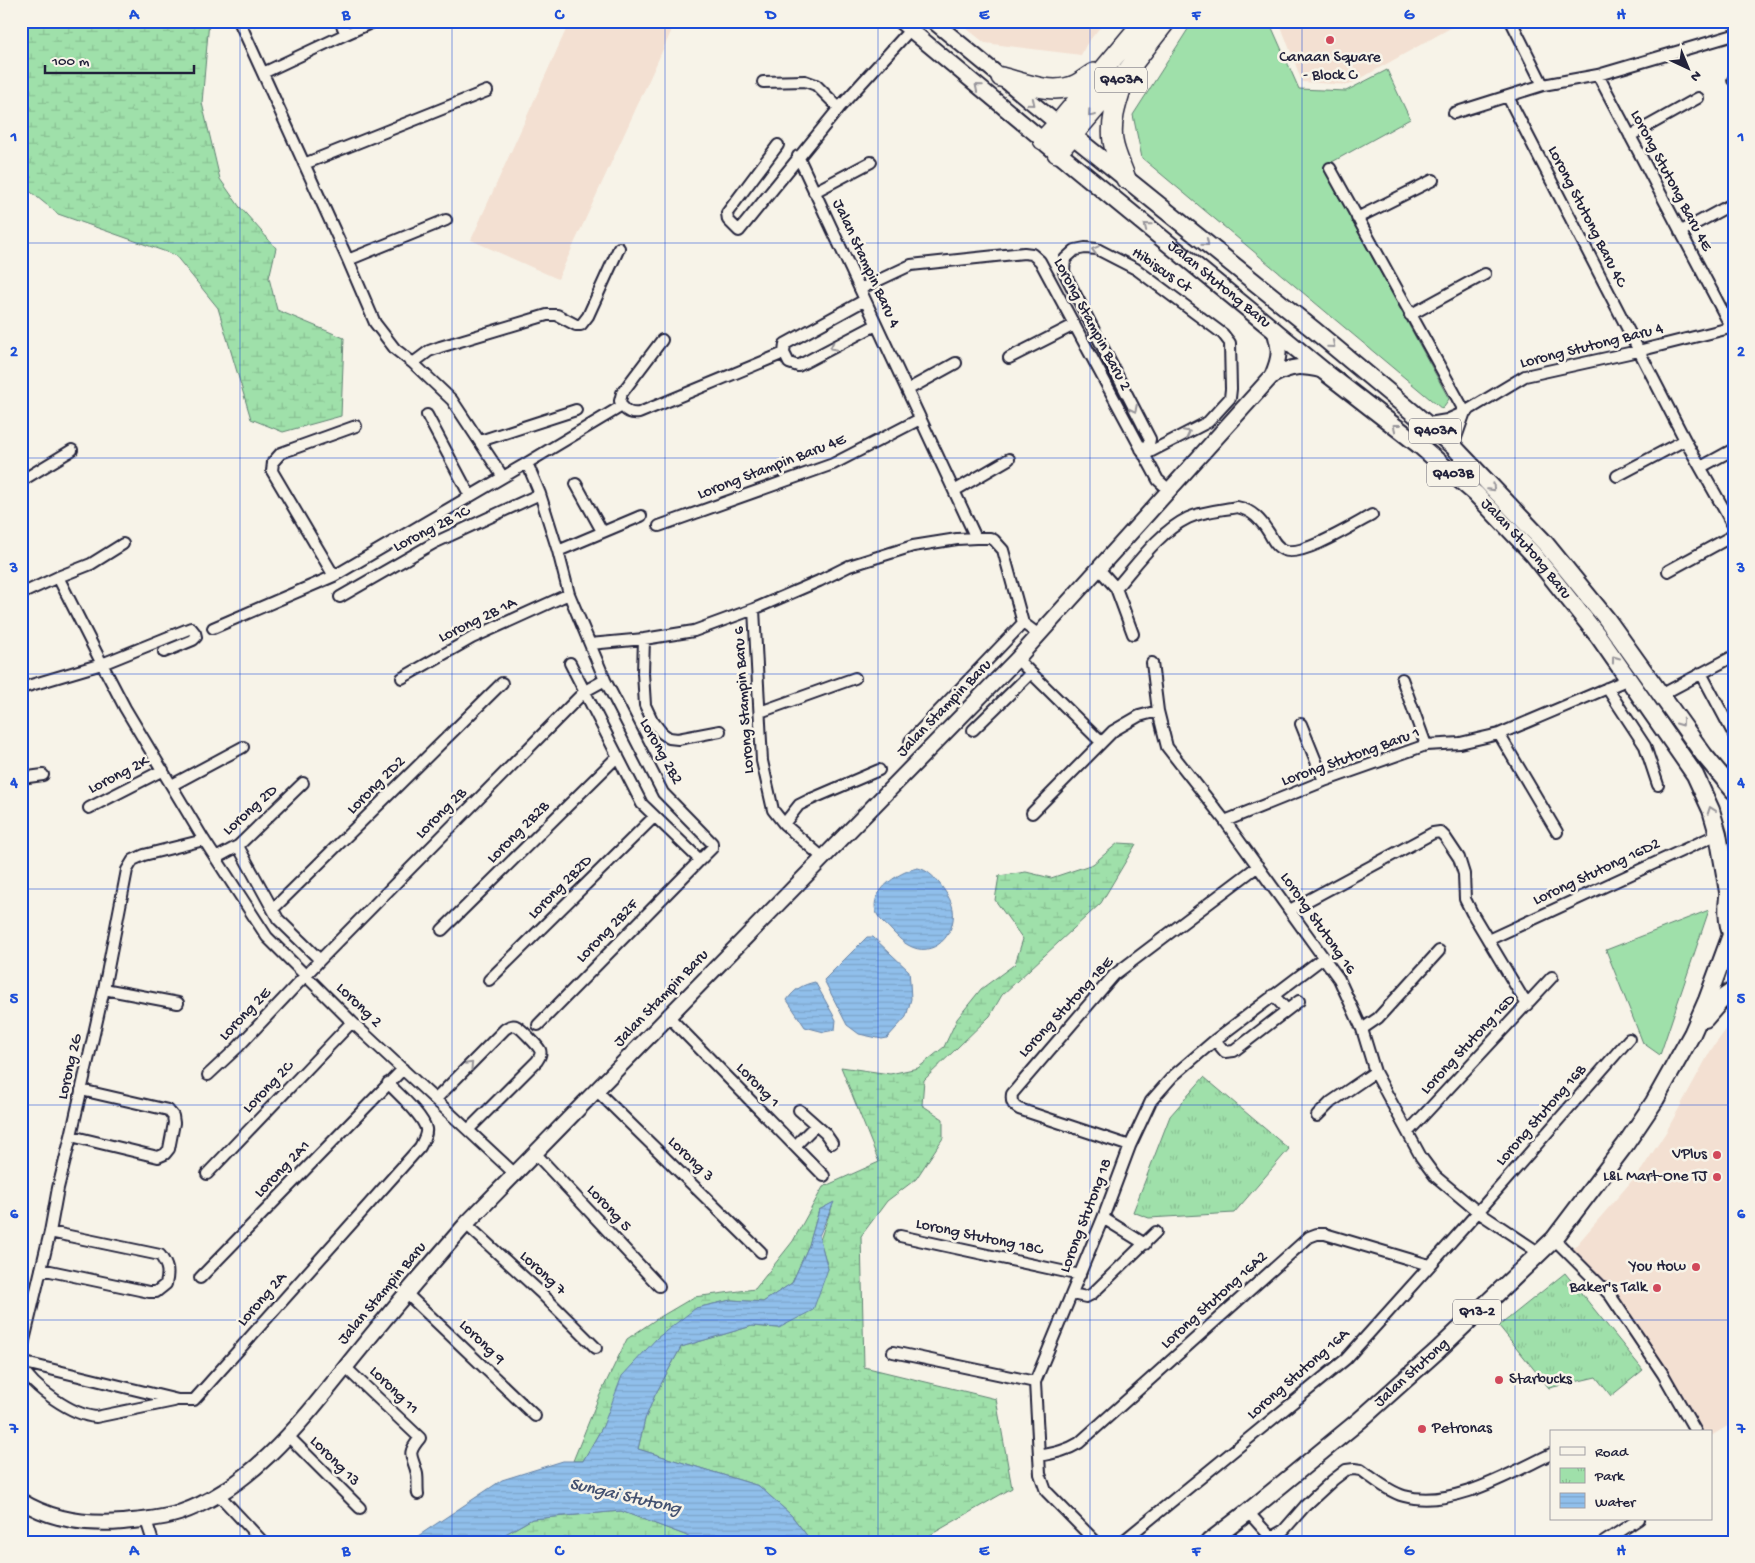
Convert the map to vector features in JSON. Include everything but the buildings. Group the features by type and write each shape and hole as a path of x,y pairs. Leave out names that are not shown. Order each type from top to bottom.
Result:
{"highway":[{"path":"1042,140 1065,130 1111,60 1144,21"},
{"name":"Q403A","path":"1057,152 1065,130 1125,74 1166,21"},
{"path":"1001,77 1043,88 1063,89 1077,84 1111,60"},
{"path":"1125,74 1115,106 1112,126 1113,142 1126,179"}],"main road":[{"name":"Jalan Stutong Baru","path":"1065,130 1314,330 1453,446 1545,543 1606,618 1704,755 1734,791"},
{"name":"Jalan Stutong Baru","path":"1042,140 1325,372 1419,445 1476,494 1533,554 1600,637 1696,775 1711,810 1718,834 1728,892"},
{"path":"1732,938 1729,928 1728,892 1734,874"},
{"name":"Q13-2","path":"1692,1034 1732,938"},
{"name":"Q13-2","path":"1692,1034 1724,997 1734,990"},
{"name":"Jalan Stutong","path":"1209,1542 1360,1420 1417,1369 1538,1252 1554,1239 1625,1145 1654,1102 1692,1034"}],"street":[{"path":"239,21 375,323 394,349 413,363 452,400 502,477"},
{"path":"340,21 346,34"},
{"path":"263,73 375,21"},
{"path":"1511,21 1543,85"},
{"path":"939,23 1065,130"},
{"path":"778,145 728,214 728,220 738,231 905,26 1042,140"},
{"path":"1454,113 1543,85 1598,75 1734,35"},
{"name":"Lorong Stutong Baru 4E","path":"1598,75 1732,327"},
{"path":"763,82 805,81 816,85 839,108"},
{"path":"304,164 487,91"},
{"name":"Lorong Stutong Baru 4C","path":"1508,97 1638,351 1734,527"},
{"path":"1630,136 1698,98"},
{"name":"Jalan Stampin Baru 4","path":"798,156 976,538"},
{"path":"814,192 871,162"},
{"path":"1330,168 1465,412 1453,446"},
{"path":"1357,218 1433,180"},
{"path":"1680,232 1734,203"},
{"path":"348,260 446,220"},
{"path":"413,363 429,351 440,347 547,315 557,315 576,325 580,324 588,316 619,248"},
{"name":"Hibiscus Ct","path":"1085,248 1097,249 1136,269 1223,334 1230,343 1232,389 1230,398 1208,422 1142,452 1150,440 1064,272 1065,259 1075,250 1085,248"},
{"name":"Lorong Stampin Baru 2","path":"860,289 911,265 1014,253 1032,254 1040,261 1158,480 1169,490"},
{"path":"1410,315 1484,274"},
{"path":"865,300 785,344 784,353 789,363 798,366 876,325"},
{"path":"1009,358 1074,325"},
{"name":"Lorong Stutong Baru 4","path":"1423,421 1430,423 1447,420 1465,412 1524,376 1638,351 1732,327"},
{"name":"Jalan Stampin Baru","path":"1272,376 1279,358 1274,329"},
{"path":"662,340 622,394 620,401 622,406 632,414 639,413 784,353"},
{"path":"907,390 956,363"},
{"name":"Jalan Stampin Baru","path":"21,1501 29,1506 71,1521 108,1523 146,1520 179,1513 218,1494 264,1460 288,1436 406,1293 466,1224 1017,659 1272,376 1285,369 1301,366 1325,372"},
{"path":"213,628 334,576 622,406"},
{"path":"480,441 576,410"},
{"path":"427,415 470,496"},
{"name":"Lorong Stampin Baru 4E","path":"659,526 833,464 920,419"},
{"path":"334,576 272,471 273,462 281,453 356,426"},
{"path":"1617,476 1685,440"},
{"path":"1701,468 1734,449"},
{"path":"21,481 72,450"},
{"path":"954,491 1009,459"},
{"name":"Lorong 2B2","path":"527,463 540,494 569,594 605,680 663,793 712,843 712,848 700,860"},
{"path":"576,484 602,531"},
{"name":"Lorong 2B 1C","path":"340,597 434,543 540,494"},
{"path":"1116,588 1158,541 1178,523 1201,513 1237,507 1244,508 1263,523 1277,546 1285,551 1305,549 1372,515"},
{"path":"558,551 641,516"},
{"path":"1668,571 1734,535"},
{"path":"590,644 644,639 694,631 754,609 858,563 913,546 976,538 990,538 1004,550 1023,623 1039,634"},
{"path":"21,594 92,564 123,544"},
{"path":"1099,569 1116,588 1133,634"},
{"name":"Lorong 2","path":"58,577 126,708 204,840 267,937 352,1022 514,1173"},
{"name":"Lorong 2B 1A","path":"402,678 472,638 569,594"},
{"name":"Lorong Stampin Baru 6","path":"754,609 762,760 767,785 774,810 784,824 822,857"},
{"path":"910,740 1023,623"},
{"path":"21,688 102,664 192,628 195,632 196,637 193,640 164,652"},
{"path":"644,639 643,673 645,705 652,720 669,738 678,739 720,731"},
{"path":"1661,695 1734,656"},
{"path":"1017,659 1030,674 1101,742"},
{"path":"570,663 642,804 700,860"},
{"name":"Lorong Stutong 16","path":"1152,663 1158,711 1167,747 1225,821 1339,979 1362,1029 1375,1072 1421,1157 1435,1176 1478,1212 1538,1252"},
{"path":"1701,673 1734,735"},
{"path":"973,730 1030,674"},
{"path":"760,712 855,678"},
{"path":"1402,679 1426,745"},
{"name":"Lorong Stutong Baru 1","path":"1225,821 1324,781 1426,745 1460,743 1499,734 1629,679"},
{"name":"Lorong 2B","path":"306,976 585,691 605,680"},
{"name":"Lorong 2D2","path":"273,909 502,683"},
{"path":"1607,688 1644,746 1658,785"},
{"path":"1032,813 1101,742 1124,723 1139,716 1158,711"},
{"path":"1301,724 1324,781"},
{"path":"1499,734 1557,832"},
{"path":"172,785 243,747"},
{"name":"Lorong 2B2B","path":"442,930 618,756"},
{"name":"Lorong 2K","path":"89,808 163,770"},
{"path":"784,824 800,806 809,800 878,770"},
{"path":"21,778 43,775"},
{"name":"Lorong 2D","path":"216,858 238,846 303,783"},
{"name":"Lorong 2B2D","path":"489,980 654,817"},
{"path":"1290,910 1433,833 1440,832 1459,858 1464,874 1465,899 1526,1005"},
{"name":"Lorong Stutong 16D2","path":"1488,940 1718,834"},
{"name":"Lorong 2G","path":"21,1353 104,988 127,870 133,860 144,855 204,840"},
{"path":"238,846 278,919 320,960"},
{"name":"Lorong 2B2F","path":"538,1025 700,860"},
{"name":"Lorong Stutong 18E","path":"1130,1146 1019,1109 1013,1104 1012,1094 1114,975 1258,866"},
{"path":"1362,1029 1378,1018 1439,951"},
{"name":"Lorong Stutong 18","path":"1096,1542 1046,1492 1040,1474 1035,1382 1104,1218 1130,1146 1152,1101 1173,1076 1214,1040 1323,958"},
{"name":"Lorong 2E","path":"208,1075 238,1047 306,976"},
{"name":"Lorong Stutong 16D","path":"1408,1132 1552,977"},
{"path":"104,988 178,1003"},
{"path":"1273,995 1287,1010"},
{"path":"1214,1040 1225,1052 1230,1053 1299,1001"},
{"name":"Lorong 1","path":"669,1017 824,1176"},
{"name":"Lorong 2C","path":"207,1174 352,1022"},
{"path":"436,1099 510,1025 516,1026 527,1036 540,1049 541,1055 468,1130"},
{"name":"Lorong Stutong 16B","path":"1478,1212 1629,1039"},
{"name":"Lorong 2A1","path":"200,1278 403,1069"},
{"path":"1318,1116 1330,1102 1375,1072"},
{"name":"Lorong 2A","path":"21,1364 178,1400 188,1401 198,1397 420,1147 425,1138 426,1129 422,1120 388,1083"},
{"path":"71,1136 158,1157 165,1154 169,1149 174,1123 173,1116 168,1110 81,1090"},
{"name":"Lorong 3","path":"597,1090 761,1252"},
{"path":"799,1110 825,1133 832,1143"},
{"path":"795,1146 815,1126"},
{"name":"Lorong 5","path":"535,1153 659,1286"},
{"name":"Lorong Stutong 16A","path":"1122,1542 1346,1359 1478,1212"},
{"path":"1104,1218 1145,1244"},
{"name":"Lorong 7","path":"466,1224 540,1292 596,1348"},
{"path":"41,1269 148,1292 156,1292 166,1284 167,1266 160,1255 50,1232"},
{"path":"1072,1294 1086,1297 1092,1294 1156,1232"},
{"name":"Lorong Stutong 16A2","path":"1039,1456 1070,1449 1079,1443 1309,1237 1325,1234 1429,1265"},
{"name":"Lorong Stutong 18C","path":"900,1236 1080,1276"},
{"path":"1554,1239 1610,1294 1663,1374 1695,1430"},
{"name":"Lorong 9","path":"406,1293 535,1416"},
{"path":"893,1352 1035,1382"},
{"path":"21,1364 36,1384 72,1410 87,1416 96,1417 178,1400"},
{"name":"Lorong 11","path":"345,1367 420,1438 412,1447 411,1458 417,1474 418,1494"},
{"name":"Lorong 13","path":"288,1436 360,1508"},
{"path":"1248,1512 1270,1540 1284,1530 1305,1506 1346,1470 1361,1470 1403,1496 1436,1500 1451,1497 1497,1480 1550,1454"},
{"path":"218,1494 263,1542"},
{"path":"146,1520 153,1542"},
{"path":"1604,1542 1637,1520"}],"shaded area":[{"path":"570,21 676,21 558,279 471,240"},
{"path":"957,21 1105,21 1086,45 1081,55 985,43"},
{"path":"1279,21 1463,21 1349,85 1302,82"},
{"path":"1734,1021 1734,1422 1712,1435 1712,1430 1703,1430 1640,1327 1614,1291 1573,1249 1642,1169 1666,1132 1711,1050"}],"green space":[{"path":"21,21 209,21 202,103 220,179 239,206 276,248 269,278 277,310 344,338 341,416 283,432 251,419 218,308 175,255 58,214 21,184"},
{"path":"1269,21 1299,89 1346,91 1387,70 1410,119 1323,167 1449,399 1442,409 1142,158 1133,115 1192,23"},
{"path":"1118,843 1136,844 1101,903 1002,995 990,1016 924,1080 922,1105 943,1119 943,1138 916,1179 887,1201 861,1236 864,1367 996,1399 1012,1488 918,1542 812,1542 791,1515 759,1486 638,1449 645,1419 655,1395 681,1347 752,1326 779,1328 828,1269 820,1240 833,1203 819,1210 809,1245 792,1283 763,1302 731,1300 696,1308 603,1426 583,1461 573,1461 598,1399 627,1339 694,1297 755,1289 793,1241 823,1187 879,1162 841,1067 890,1074 918,1068 944,1047 957,1019 981,989 1015,964 1023,939 995,900 999,876 1026,872 1051,878 1093,864"},
{"path":"1709,910 1660,1055 1643,1043 1606,950"},
{"path":"1204,1077 1289,1149 1234,1213 1149,1218 1133,1212 1170,1116"},
{"path":"1565,1273 1643,1370 1611,1396 1596,1377 1549,1388 1499,1326"},
{"path":"621,1511 685,1535 697,1542 491,1542 532,1519"}],"water":[{"path":"918,868 930,874 939,883 946,892 953,909 951,927 947,935 934,947 926,949 917,949 901,940 883,922 877,913 875,904 877,896 890,881 899,875"},
{"path":"867,937 873,937 909,971 911,999 906,1017 887,1038 882,1039 859,1034 847,1025 824,980"},
{"path":"815,982 836,1020 835,1030 824,1032 805,1027 787,1000 799,988"},
{"name":"Sungai Stutong","path":"834,1202 819,1236 828,1269 813,1310 779,1328 752,1326 681,1347 655,1395 645,1419 638,1449 759,1486 791,1515 812,1542 697,1542 685,1535 621,1511 532,1519 491,1542 409,1542 502,1480 563,1461 583,1461 603,1426 622,1376 657,1338 696,1308 731,1300 763,1302 792,1283 809,1245 819,1210"}],"place":[{"name":"Canaan Square - Block C","path":"1330,40"},
{"name":"VPlus","path":"1717,1155"},
{"name":"L&L Mart-One TJ","path":"1717,1177"},
{"name":"You How","path":"1696,1267"},
{"name":"Baker's Talk","path":"1657,1288"},
{"name":"Starbucks","path":"1499,1380"},
{"name":"Petronas","path":"1422,1429"}]}
